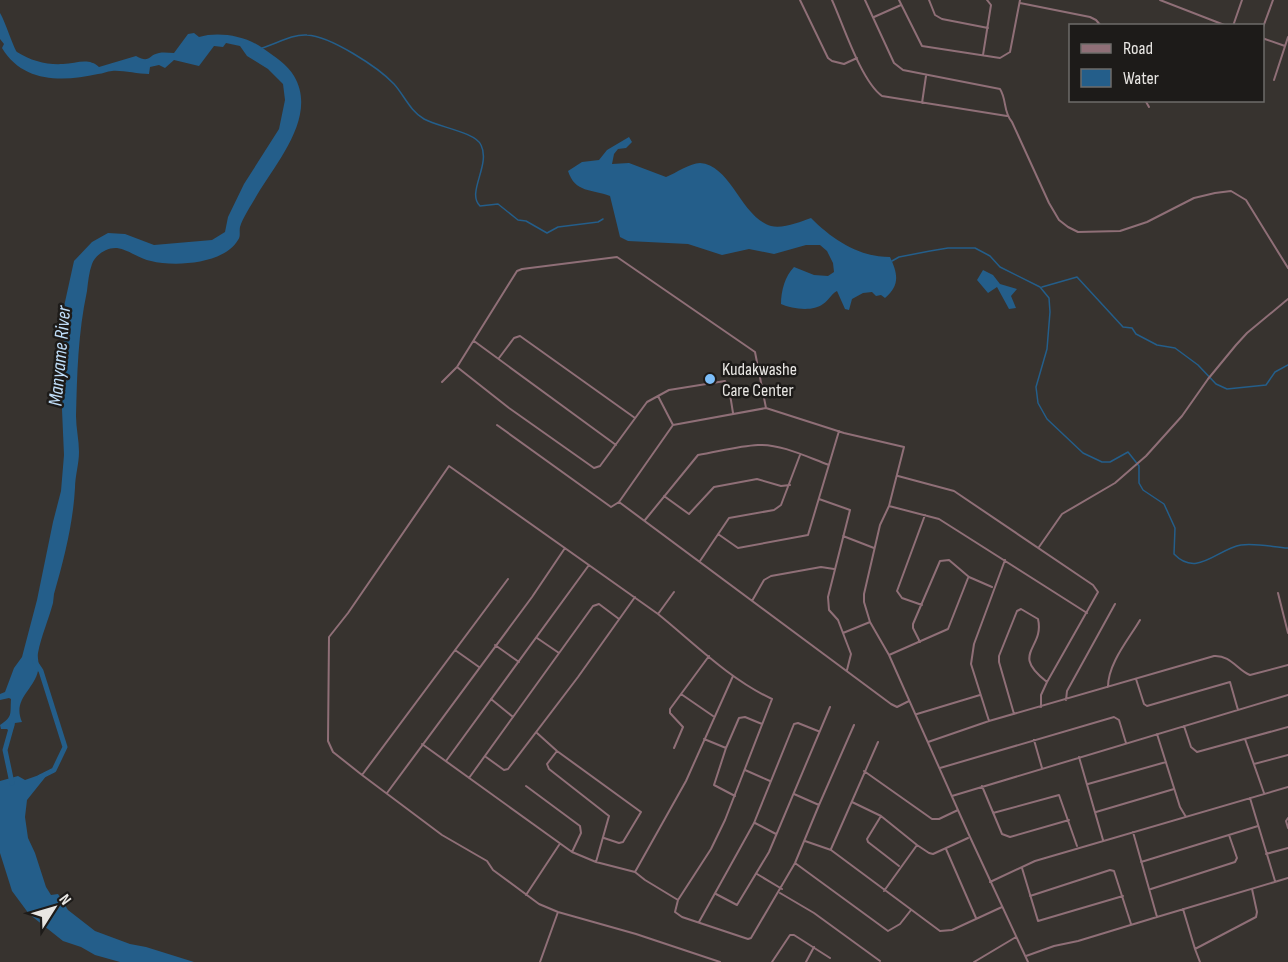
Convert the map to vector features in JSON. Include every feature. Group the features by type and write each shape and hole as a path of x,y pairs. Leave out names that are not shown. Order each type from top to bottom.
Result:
{"street":[{"path":"800,0 828,58 844,64 857,58"},
{"path":"832,0 857,58 882,96 1006,116 1012,122 1049,203 1059,220 1068,227 1078,232 1120,231 1147,222 1194,198 1231,191 1246,200 1288,268"},
{"path":"866,0 897,66 905,71 927,76 1000,89 1003,94 1006,116"},
{"path":"899,0 922,46 983,56 1000,58 1010,52 1020,2 1090,17 1099,24"},
{"path":"929,0 935,15 942,19 988,28"},
{"path":"983,56 991,5 987,0"},
{"path":"1160,0 1222,24"},
{"path":"1234,24 1242,0"},
{"path":"1264,27 1273,0"},
{"path":"874,17 901,5"},
{"path":"1274,80 1288,37"},
{"path":"1264,38 1285,46"},
{"path":"922,103 927,76"},
{"path":"1146,102 1149,107"},
{"path":"442,382 457,367 519,270 617,257 755,352 766,408"},
{"path":"1039,548 1062,514 1128,474 1146,456 1182,416 1211,374 1246,333 1288,299"},
{"path":"499,358 514,338 520,336 635,418"},
{"path":"474,341 616,445"},
{"path":"457,367 509,408 594,468 600,466 647,402 675,389 725,381 729,388 733,412"},
{"path":"658,396 673,425"},
{"path":"497,425 611,507 619,502 673,425 733,412 766,408 839,431 904,447 889,506 880,522 864,597 870,622 889,656 1028,962"},
{"path":"718,534 738,548 808,535 839,431"},
{"path":"645,520 698,455 758,445 786,450 829,465"},
{"path":"700,562 729,519 778,508 784,502 800,455"},
{"path":"720,962 538,904 493,870 487,861 442,835 362,776 333,752 328,741 328,640 448,466 590,565 658,614 733,675 772,699 735,796 711,849 678,900 675,912 682,917 750,939 781,891 795,863 854,725"},
{"path":"898,476 954,491 1093,585 1098,592 1047,682 1041,695 1041,707"},
{"path":"664,496 689,513 714,487 757,479 781,486 790,484"},
{"path":"819,499 850,510 828,597 828,608 838,620 851,654 847,670"},
{"path":"619,502 891,704 897,706 909,701"},
{"path":"889,506 939,519 1087,613"},
{"path":"922,605 902,598 897,591 925,515"},
{"path":"843,536 874,548"},
{"path":"387,794 532,597 565,548"},
{"path":"920,642 913,626 940,561 949,560 969,577 994,587"},
{"path":"988,721 971,667 973,648 1005,560"},
{"path":"446,761 590,565"},
{"path":"752,601 764,580 771,576 823,566 834,569"},
{"path":"889,656 950,627 969,577"},
{"path":"362,776 508,579"},
{"path":"658,614 674,592"},
{"path":"1278,593 1288,633"},
{"path":"485,756 504,770 508,769 537,733 635,597"},
{"path":"469,778 593,606 599,604 619,619"},
{"path":"1066,700 1066,691 1115,604"},
{"path":"1014,714 999,656 1017,611 1021,609 1038,619 1040,630 1029,655 1029,662 1035,673 1047,682"},
{"path":"1108,687 1108,676 1113,665 1140,620"},
{"path":"843,633 870,622"},
{"path":"537,638 559,653"},
{"path":"495,645 519,662"},
{"path":"455,650 479,667"},
{"path":"674,748 683,727 670,711 709,656"},
{"path":"928,742 988,721 1219,656 1237,664 1250,675 1288,665"},
{"path":"635,872 686,781 733,675"},
{"path":"1136,679 1144,704 1147,706 1230,682 1238,710"},
{"path":"681,694 714,717"},
{"path":"916,715 980,695"},
{"path":"952,796 1288,695"},
{"path":"491,699 513,717"},
{"path":"716,894 737,905 757,874 794,794 818,731 830,707"},
{"path":"735,796 714,785 726,748 739,718 745,717 762,725"},
{"path":"940,768 1114,717 1119,720 1126,743"},
{"path":"699,922 754,823 794,724 798,723 818,731"},
{"path":"1184,726 1191,747 1197,752 1288,727"},
{"path":"537,733 557,751 641,813 623,842 603,838"},
{"path":"1157,734 1180,807 1186,817"},
{"path":"1245,739 1264,794"},
{"path":"704,740 726,748"},
{"path":"1034,740 1042,768"},
{"path":"831,849 878,742"},
{"path":"422,744 560,845 596,862 635,872 678,900"},
{"path":"557,751 547,764 549,769 609,816 596,862"},
{"path":"1254,764 1288,754"},
{"path":"1079,757 1103,840"},
{"path":"1087,785 1166,762"},
{"path":"744,770 770,781"},
{"path":"864,771 932,819 939,819 958,810"},
{"path":"526,786 580,826 581,833 572,852"},
{"path":"982,786 1005,837 1069,820"},
{"path":"990,882 1035,861 1078,847 1288,787"},
{"path":"1095,813 1174,789"},
{"path":"794,794 819,805"},
{"path":"993,813 1059,795 1078,847"},
{"path":"1250,798 1275,882"},
{"path":"852,802 881,816 929,853 937,853 970,837"},
{"path":"881,816 867,839 868,842 900,867"},
{"path":"1288,818 1286,821 1288,828"},
{"path":"754,823 776,834"},
{"path":"1141,862 1258,826"},
{"path":"1133,832 1157,917"},
{"path":"1149,889 1235,862 1237,858 1230,835"},
{"path":"805,841 831,849 884,891 943,932 1002,907"},
{"path":"525,895 560,845"},
{"path":"884,891 917,845"},
{"path":"1266,854 1288,848"},
{"path":"946,849 976,918"},
{"path":"795,863 888,932 900,924 911,910"},
{"path":"1022,868 1037,919 1041,922 1123,896"},
{"path":"1030,896 1110,870 1114,871 1132,925"},
{"path":"757,874 880,961"},
{"path":"1025,957 1054,946 1078,941 1288,878"},
{"path":"1195,949 1256,917 1252,888"},
{"path":"1183,909 1200,962"},
{"path":"540,962 558,912"},
{"path":"772,962 787,936 790,935 794,935 830,958"},
{"path":"974,962 1016,937"},
{"path":"806,962 814,947"}],"water":[{"path":"0,13 17,52 33,60 51,64 91,62 99,67 136,56 147,59 159,53 174,53 188,34 194,33 199,37 224,35 241,38 257,45 288,68 300,91 301,107 292,138 245,215 240,227 239,238 231,248 211,259 173,264 151,261 125,250 113,248 99,255 91,267 80,338 76,416 79,456 70,528 53,603 39,647 38,671 20,707 22,722 15,723 12,732 1,729 0,725 10,715 11,699 0,700 0,694 5,692 14,668 22,657 61,491 64,455 61,387 64,349 63,311 74,261 92,242 108,233 125,234 154,245 212,240 225,232 228,217 244,184 279,129 285,100 283,84 268,69 247,56 240,46 226,43 223,47 214,46 199,66 174,60 165,68 159,65 150,67 149,74 112,71 85,77 58,79 32,74 21,68 2,48 4,44 0,39"},
{"path":"629,137 632,142 626,148 618,149 614,154 612,164 629,163 666,177 696,163 711,166 720,172 761,221 771,226 781,227 811,218 847,246 868,254 890,257 896,274 893,288 885,298 881,295 876,296 872,292 863,293 852,299 849,310 845,309 837,291 819,307 802,309 791,307 781,304 781,299 786,279 794,267 814,275 828,276 834,272 833,263 827,251 820,245 806,245 774,254 749,249 722,255 688,244 628,241 620,237 610,196 580,187 568,171 582,162 599,160 607,150"},
{"path":"983,270 993,275 1000,284 1017,289 1011,296 1016,308 1009,309 997,287 988,293 977,280"},
{"path":"42,774 47,775 27,800 25,817 28,838 51,895 58,894 68,910 95,931 130,944 194,962 120,962 95,955 63,941 29,914 12,891 0,853 0,781 18,776 25,780"}],"waterway":[{"path":"262,48 301,35 317,37 340,46 387,77 415,112 424,119 477,140 483,153 476,194 476,200 480,206 498,204 518,220 526,221 547,233 558,227 598,222 603,219"},
{"path":"892,261 899,257 948,248 975,248 990,256 1000,267 1040,287 1049,298 1050,312 1047,349 1036,387 1038,403 1047,419 1083,453 1102,462 1110,462 1128,452 1139,466 1139,483 1143,490 1164,504 1175,528 1174,554 1182,561 1199,563 1241,545 1288,548"},
{"path":"1042,287 1077,277 1123,327 1132,328 1136,334 1157,345 1175,348 1198,365 1216,384 1227,389 1266,385 1275,372 1288,365"},
{"path":"35,662 41,671 65,747 54,770 40,777"},
{"name":"Manyame River","path":"12,725 5,750 12,783"}],"place":[{"name":"Kudakwashe Care Center","path":"710,379"}]}
